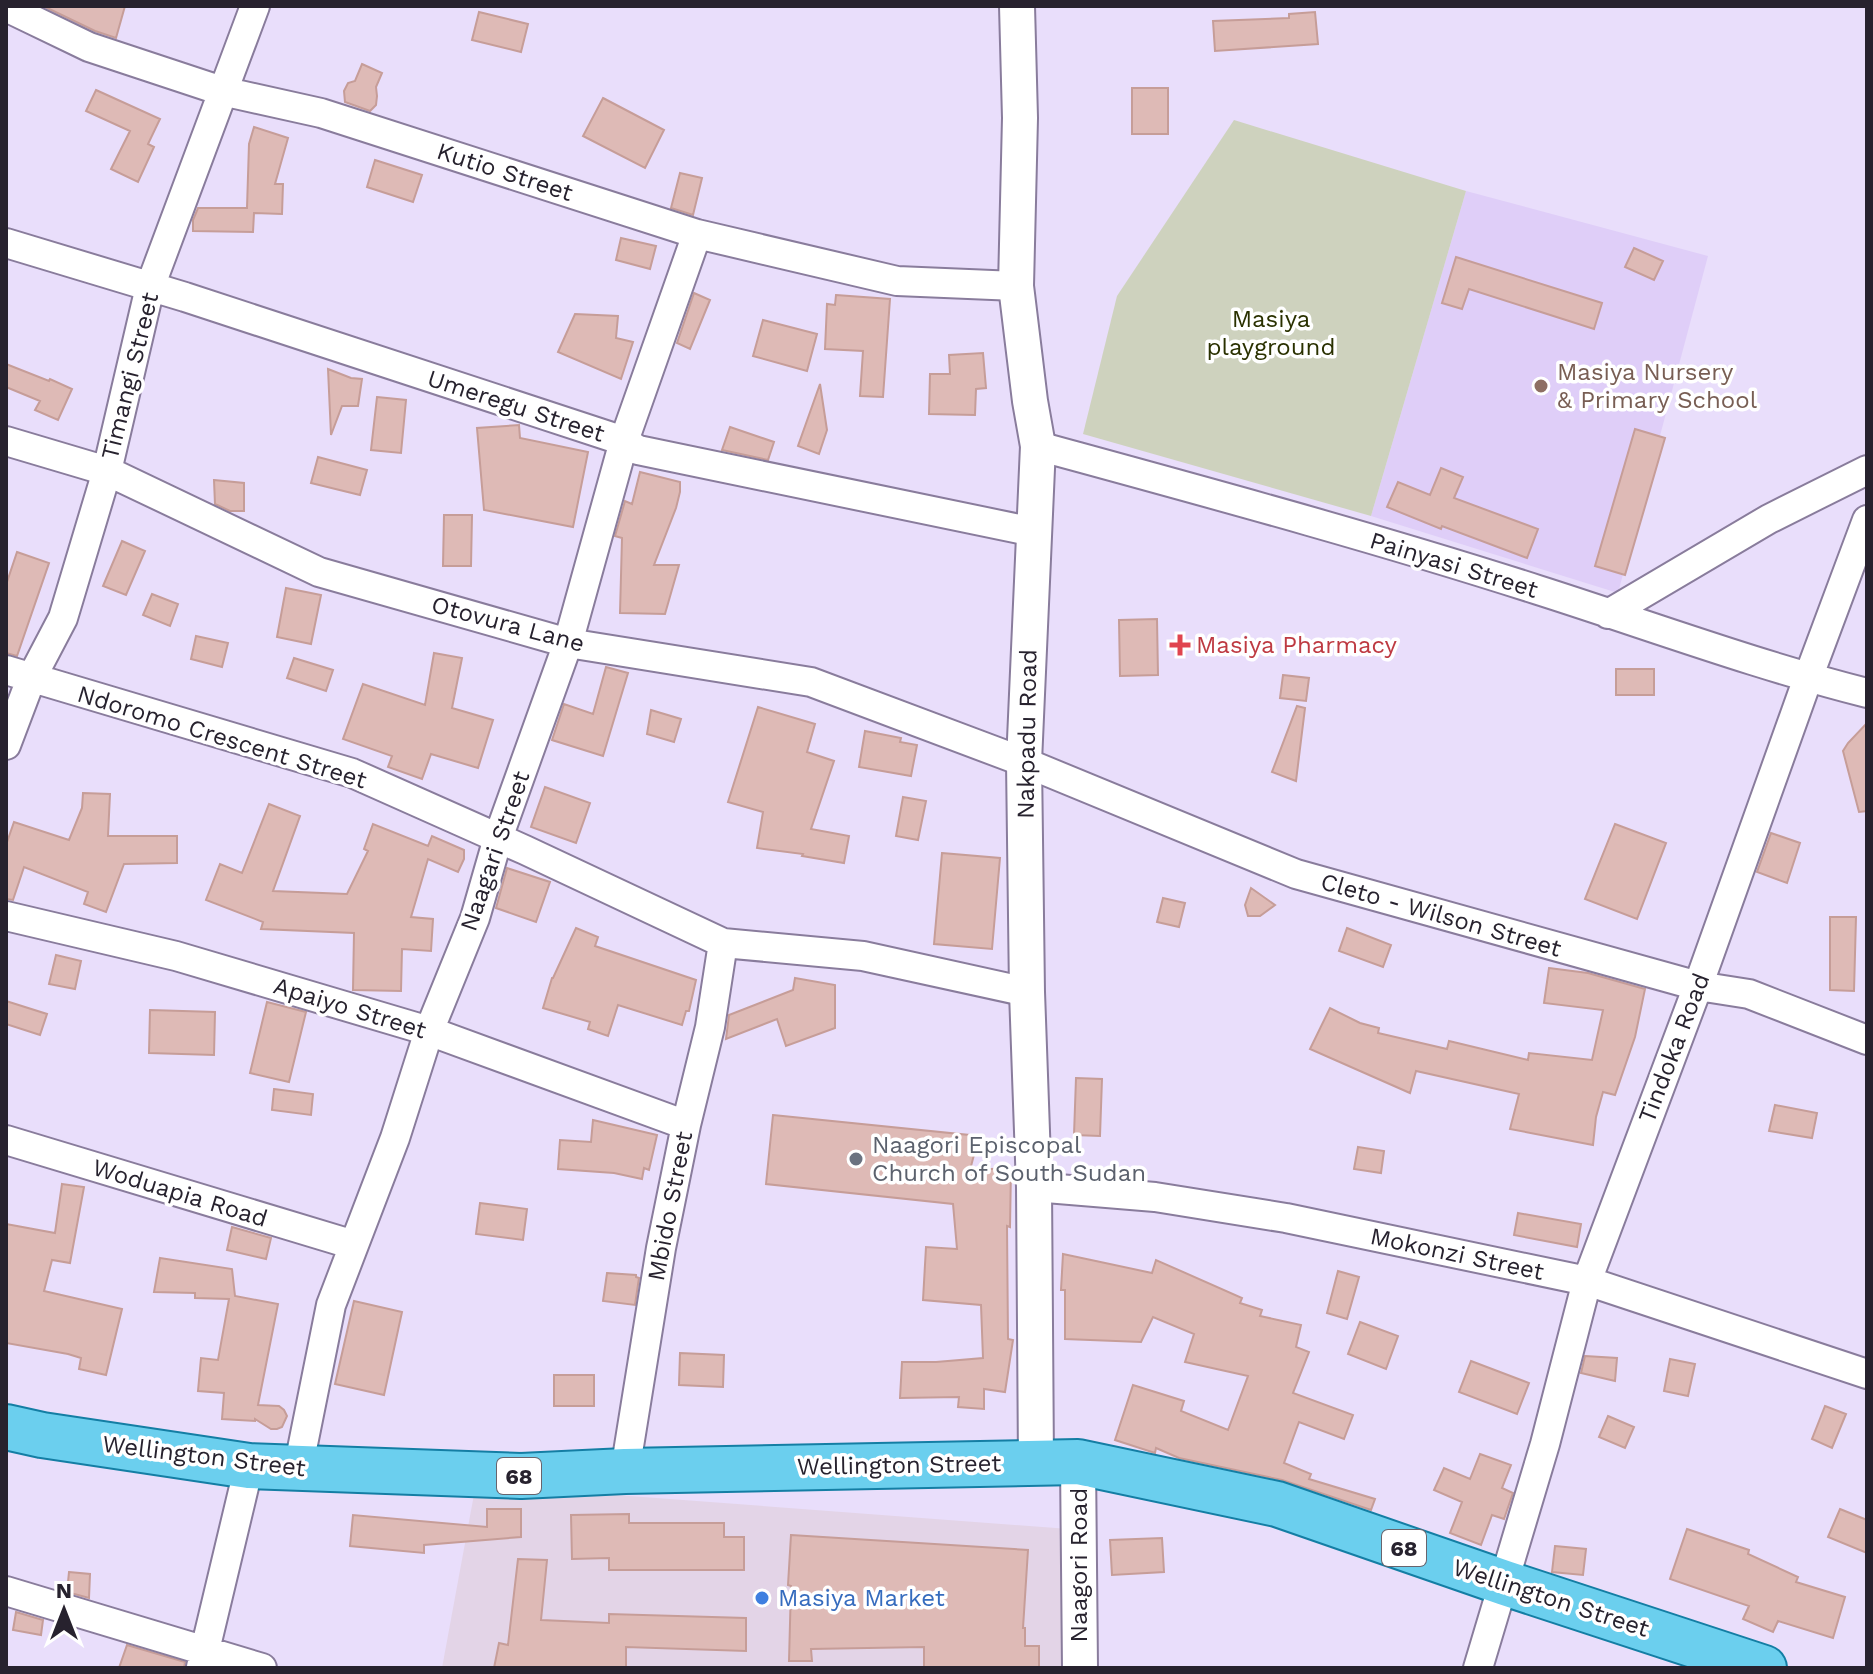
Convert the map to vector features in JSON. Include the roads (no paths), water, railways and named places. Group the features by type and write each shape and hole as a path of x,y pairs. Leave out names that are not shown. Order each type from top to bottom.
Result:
{"main road":[{"name":"Wellington Street","path":"6,1427 249,1466 298,1469 521,1476 1057,1462 1277,1504 1764,1668"}],"street":[{"name":"Timangi Street","path":"6,745 18,675 63,618 107,471 150,287 255,6"},
{"name":"Nakpadu Road","path":"1017,6 1020,118 1016,286 1038,446 1024,762 1027,992 1034,1187 1057,1462"},
{"name":"Kutio Street","path":"6,7 89,47 222,91 321,113 697,234 897,281 1016,286"},
{"name":"Naagari Street","path":"298,1469 331,1305 395,1138 429,1031 475,918 498,838 568,643 624,441 697,234"},
{"name":"Umeregu Street","path":"6,243 624,441 638,450 1034,532"},
{"name":"Otovura Lane","path":"6,441 107,471 319,572 568,643 811,682 1024,762"},
{"name":"Painyasi Street","path":"1038,446 1312,521 1808,678 1867,693"},
{"path":"1608,614 1769,519 1867,470"},
{"name":"Tindoka Road","path":"1478,1668 1545,1444 1587,1281 1867,520"},
{"name":"Ndoromo Crescent Street","path":"18,675 352,773 723,943 863,956 1027,992"},
{"name":"Cleto - Wilson Street","path":"1024,762 1296,874 1698,986 1749,994 1867,1040"},
{"name":"Apaiyo Street","path":"6,916 176,956 429,1031 686,1125"},
{"name":"Mbido Street","path":"625,1471 661,1248 710,1027 723,943"},
{"name":"Woduapia Road","path":"6,1140 354,1245"},
{"name":"Mokonzi Street","path":"1034,1187 1155,1197 1286,1218 1587,1281 1867,1374"},
{"name":"Naagori Road","path":"1057,1462 1080,1668"},
{"path":"203,1659 249,1466"},
{"path":"6,1591 203,1659 262,1668"}],"place":[{"name":"Masiya Nursery & Primary School","path":"1541,386"},
{"name":"Masiya Pharmacy","path":"1180,645"},
{"name":"Naagori Episcopal Church of South Sudan","path":"856,1159"},
{"name":"Masiya Market","path":"762,1598"}],"park label":[{"name":"Masiya playground","path":"1271,333"}]}
